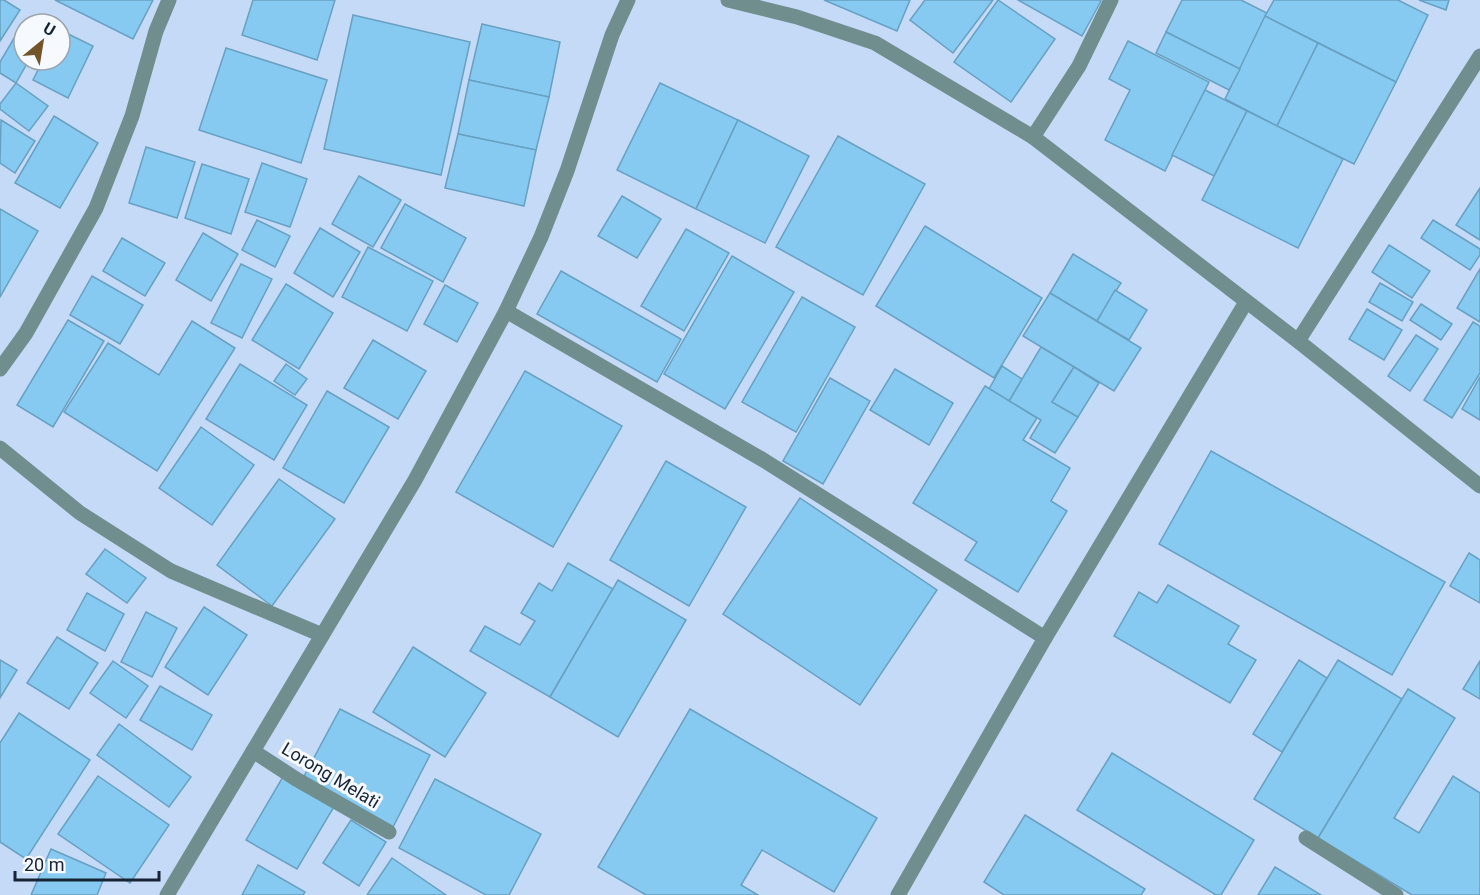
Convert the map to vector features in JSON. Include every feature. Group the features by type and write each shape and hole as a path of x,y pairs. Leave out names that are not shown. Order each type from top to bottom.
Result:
{"street":[{"path":"0,369 26,333 96,208 132,116 156,31 169,0"},
{"path":"167,895 415,480 506,311 541,237 567,171 612,35 628,0"},
{"path":"728,0 797,18 875,43 1033,136 1298,341 1480,486"},
{"path":"1033,136 1079,66 1111,0"},
{"path":"1298,341 1480,56"},
{"path":"898,895 1045,638 1246,302"},
{"path":"506,311 765,461 1045,638"},
{"path":"0,448 80,513 171,571 322,635"},
{"name":"Lorong Melati","path":"253,751 296,779 389,832"},
{"path":"1306,838 1396,895"}],"building":[{"path":"0,0 4,0 20,10 12,12 12,22 0,41"},
{"path":"55,0 153,0 133,39"},
{"path":"253,0 335,0 317,60 242,35"},
{"path":"824,0 910,0 897,31"},
{"path":"925,0 993,0 953,53 910,20"},
{"path":"998,0 1055,39 1011,102 954,62"},
{"path":"1018,0 1100,0 1101,1 1082,36"},
{"path":"1182,0 1241,0 1267,13 1240,69 1166,32"},
{"path":"1274,0 1398,0 1428,15 1396,82 1265,16"},
{"path":"1419,0 1449,0 1446,10"},
{"path":"353,15 470,42 441,175 324,149"},
{"path":"1265,16 1318,43 1277,126 1225,99"},
{"path":"482,24 560,42 549,97 469,80"},
{"path":"1166,32 1240,69 1229,90 1156,53"},
{"path":"72,36 93,46 68,98 33,80 37,72 72,72"},
{"path":"1128,41 1209,82 1165,171 1105,140 1130,90 1109,79"},
{"path":"12,42 12,72 22,72 16,83 0,73 0,62"},
{"path":"1318,43 1396,82 1354,164 1277,126"},
{"path":"226,48 327,80 301,163 199,130"},
{"path":"469,80 549,97 536,150 458,134"},
{"path":"16,83 48,106 29,131 0,109 0,104"},
{"path":"660,83 738,120 696,209 617,170"},
{"path":"1205,90 1247,111 1214,176 1172,155"},
{"path":"1247,111 1343,159 1298,248 1202,200"},
{"path":"54,116 98,143 60,208 15,183"},
{"path":"1,120 35,141 15,173 0,163"},
{"path":"738,120 809,156 765,243 696,209"},
{"path":"458,134 536,150 524,206 445,188"},
{"path":"838,136 925,184 863,295 776,247"},
{"path":"146,147 195,162 177,218 129,203"},
{"path":"262,163 307,179 290,227 245,212"},
{"path":"202,164 249,179 231,234 185,218"},
{"path":"359,176 401,200 373,247 332,224"},
{"path":"1480,188 1480,240 1456,225"},
{"path":"622,196 661,219 637,258 598,236"},
{"path":"405,204 466,238 443,282 381,248"},
{"path":"0,209 38,231 0,297"},
{"path":"257,220 290,236 275,267 242,250"},
{"path":"1433,220 1480,249 1480,255 1470,270 1421,238"},
{"path":"925,226 1042,298 994,378 876,306"},
{"path":"320,228 360,252 333,297 294,273"},
{"path":"686,229 729,253 684,331 641,306"},
{"path":"203,233 238,254 211,301 176,280"},
{"path":"122,238 165,263 145,296 103,271"},
{"path":"1389,245 1430,271 1412,298 1372,272"},
{"path":"368,247 433,281 407,331 342,297"},
{"path":"1073,254 1121,283 1097,321 1050,293"},
{"path":"732,256 794,292 725,409 664,374"},
{"path":"241,264 272,279 242,338 211,323"},
{"path":"1480,269 1480,322 1457,308"},
{"path":"561,271 681,339 657,382 537,314"},
{"path":"92,276 143,305 120,344 70,315"},
{"path":"1380,283 1413,302 1402,321 1369,302"},
{"path":"286,284 333,313 299,369 252,340"},
{"path":"445,285 478,303 457,342 424,324"},
{"path":"1115,290 1147,310 1129,340 1097,321"},
{"path":"1050,293 1141,348 1114,391 1023,336"},
{"path":"802,297 855,327 796,432 742,402"},
{"path":"1421,304 1452,324 1441,340 1410,320"},
{"path":"1367,309 1402,330 1384,360 1349,339"},
{"path":"68,320 104,341 53,427 17,405"},
{"path":"192,321 235,348 157,471 64,412 108,343 159,375"},
{"path":"1473,322 1480,326 1480,373 1452,418 1424,400"},
{"path":"1416,335 1438,349 1410,391 1388,376"},
{"path":"373,340 426,371 398,419 344,388"},
{"path":"1041,347 1074,367 1052,402 1078,417 1055,453 1030,438 1041,420 1009,401"},
{"path":"240,364 307,405 274,460 206,419"},
{"path":"286,364 307,379 295,395 274,381"},
{"path":"1002,366 1022,379 1009,401 989,389"},
{"path":"1074,367 1099,383 1078,417 1052,402"},
{"path":"895,369 953,403 929,445 870,410"},
{"path":"525,371 622,426 553,547 456,492"},
{"path":"1480,377 1480,420 1462,409"},
{"path":"830,378 870,401 823,484 783,461"},
{"path":"985,386 1037,418 1023,440 1070,468 1051,501 1067,511 1018,592 965,560 977,542 913,503"},
{"path":"327,391 389,427 344,503 283,468"},
{"path":"201,427 254,465 212,525 159,488"},
{"path":"1211,451 1445,582 1392,675 1159,544"},
{"path":"666,461 746,507 689,606 610,560"},
{"path":"279,479 335,519 272,606 217,565"},
{"path":"800,498 937,590 860,705 723,614"},
{"path":"105,549 146,578 127,603 86,574"},
{"path":"1469,553 1480,560 1480,603 1450,586"},
{"path":"568,563 613,589 550,697 470,651 485,626 520,645 535,621 521,613 539,583 552,591"},
{"path":"618,580 686,620 618,737 550,697"},
{"path":"1168,585 1239,626 1228,644 1256,660 1230,703 1114,636 1139,592 1157,603"},
{"path":"87,593 124,614 105,651 67,630"},
{"path":"204,607 247,635 208,695 165,667"},
{"path":"146,612 177,628 152,677 121,662"},
{"path":"57,637 98,663 69,709 27,683"},
{"path":"413,647 486,693 445,757 373,712"},
{"path":"0,660 17,670 0,698"},
{"path":"1299,660 1327,678 1282,752 1253,734"},
{"path":"1338,660 1402,699 1318,838 1254,799"},
{"path":"113,661 148,686 126,718 90,693"},
{"path":"1480,661 1480,699 1463,689"},
{"path":"160,686 212,715 192,750 140,720"},
{"path":"1408,689 1455,718 1394,818 1419,833 1453,776 1480,793 1480,895 1412,895 1318,838"},
{"path":"340,709 430,755 393,827 302,780"},
{"path":"690,709 877,818 834,892 762,850 741,885 758,895 646,895 598,867"},
{"path":"19,713 90,760 26,859 0,842 0,743"},
{"path":"119,724 191,777 169,807 97,755"},
{"path":"1112,753 1254,840 1221,895 1216,895 1077,810"},
{"path":"284,775 335,805 297,869 246,840"},
{"path":"98,776 169,825 130,883 58,834"},
{"path":"435,779 541,834 509,895 486,895 399,848"},
{"path":"1025,815 1145,889 1141,895 1004,895 984,882"},
{"path":"351,820 386,842 359,886 323,863"},
{"path":"51,849 106,873 97,895 31,895"},
{"path":"392,858 446,895 367,895"},
{"path":"258,865 305,892 303,895 242,895"},
{"path":"1275,867 1321,895 1258,895"}]}
